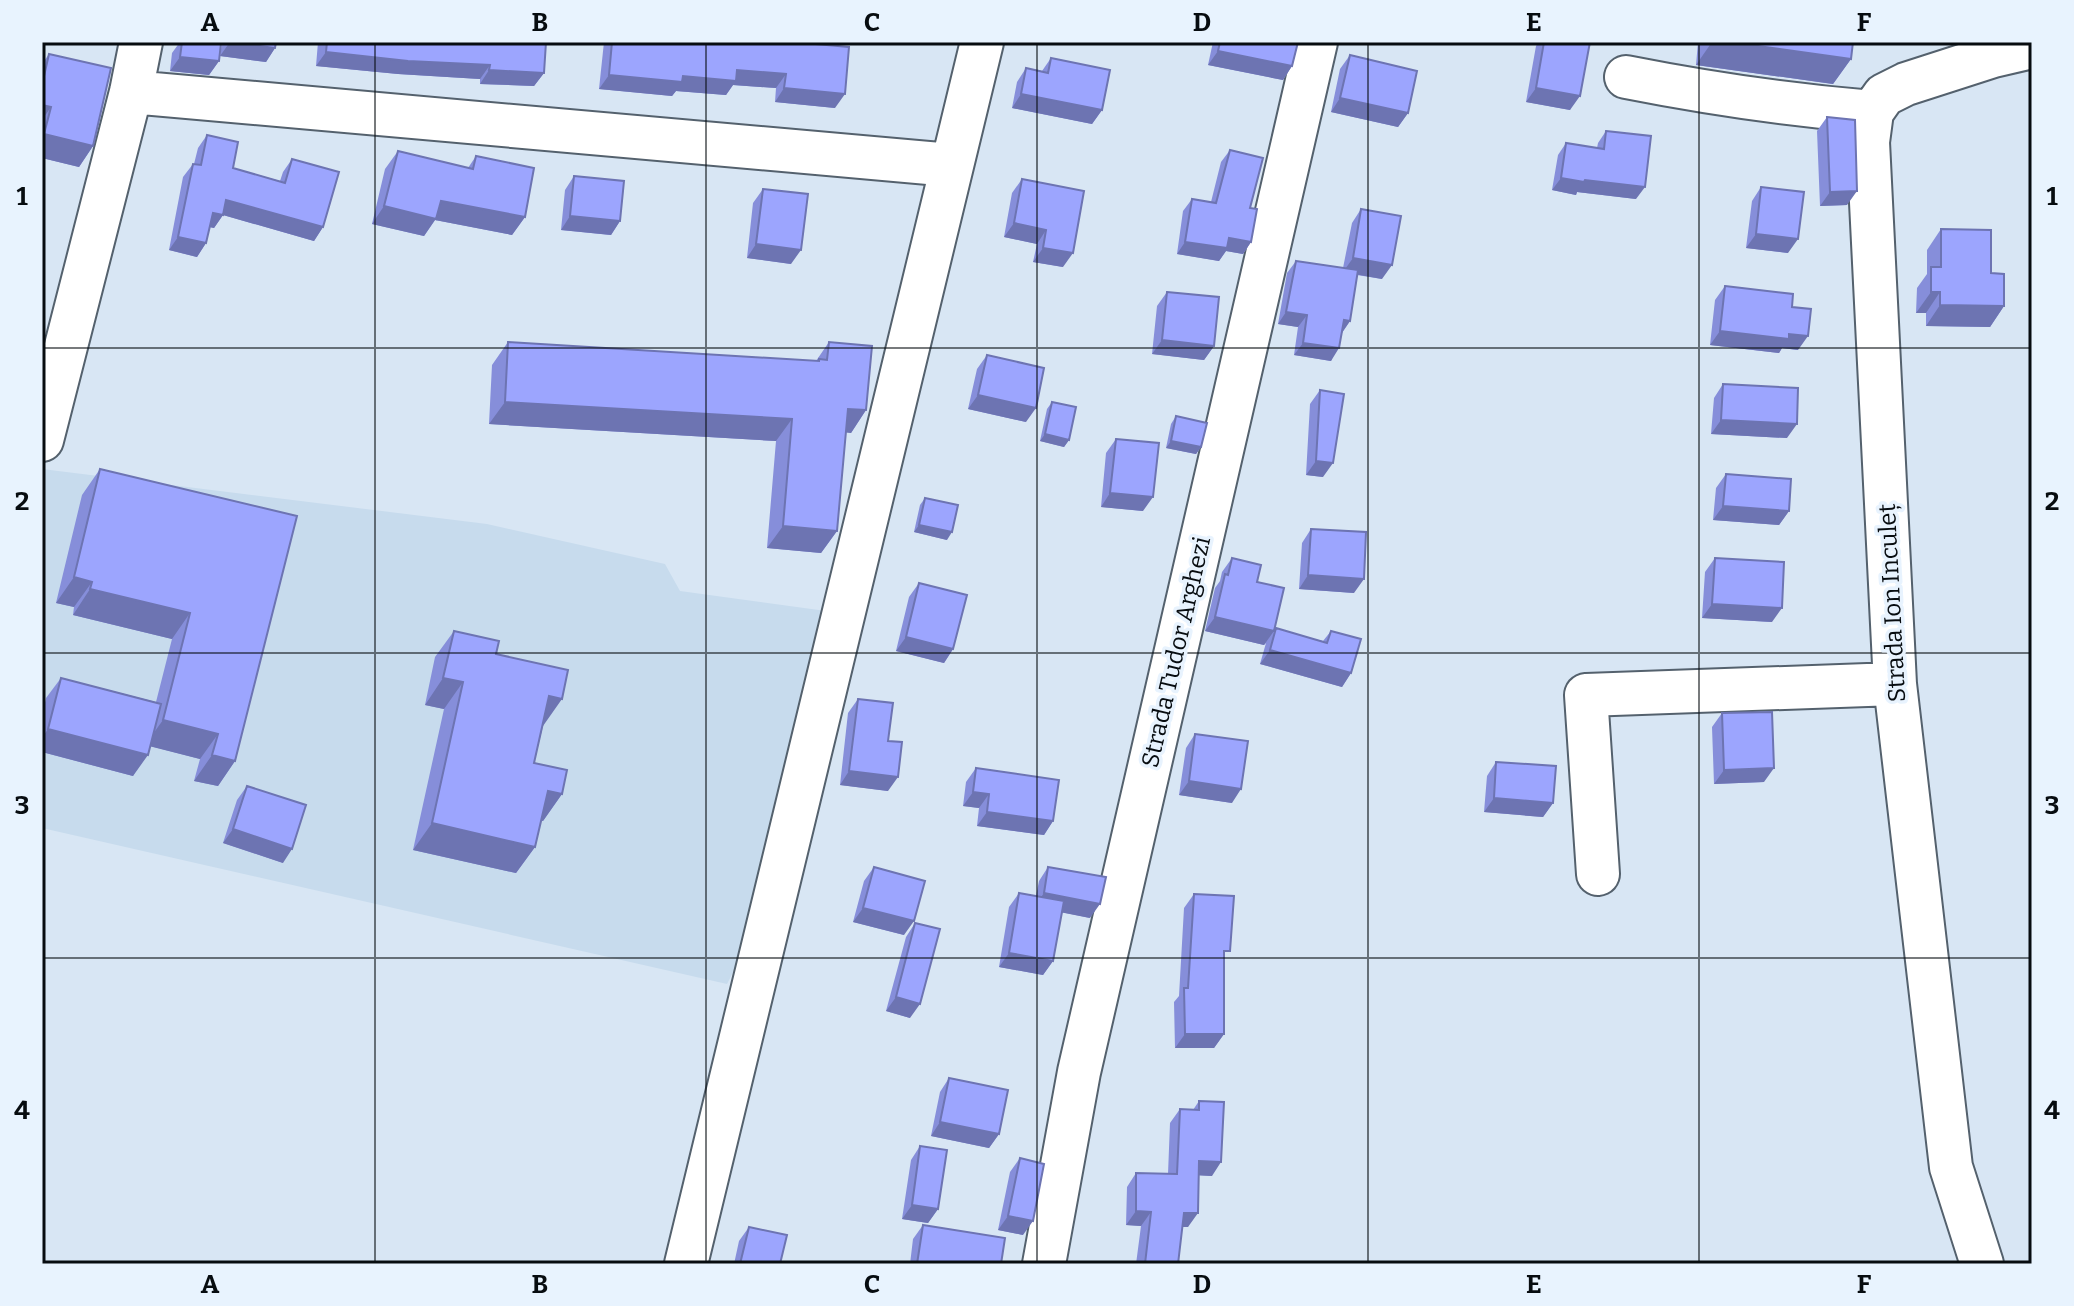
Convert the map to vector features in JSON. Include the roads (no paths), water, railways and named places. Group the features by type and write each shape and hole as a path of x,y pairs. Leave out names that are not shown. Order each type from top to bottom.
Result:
{"street":[{"path":"42,440 141,42"},
{"path":"686,1264 982,42"},
{"name":"Strada Tudor Arghezi","path":"1044,1264 1082,1057 1316,42"},
{"path":"1626,77 1711,94 1872,112 1884,95 1906,84 2032,47"},
{"path":"131,92 951,165"},
{"name":"Strada Ion Inculeț","path":"1872,112 1868,142 1895,684 1951,1167 1982,1264"},
{"path":"1598,874 1586,695 1895,684"}]}
